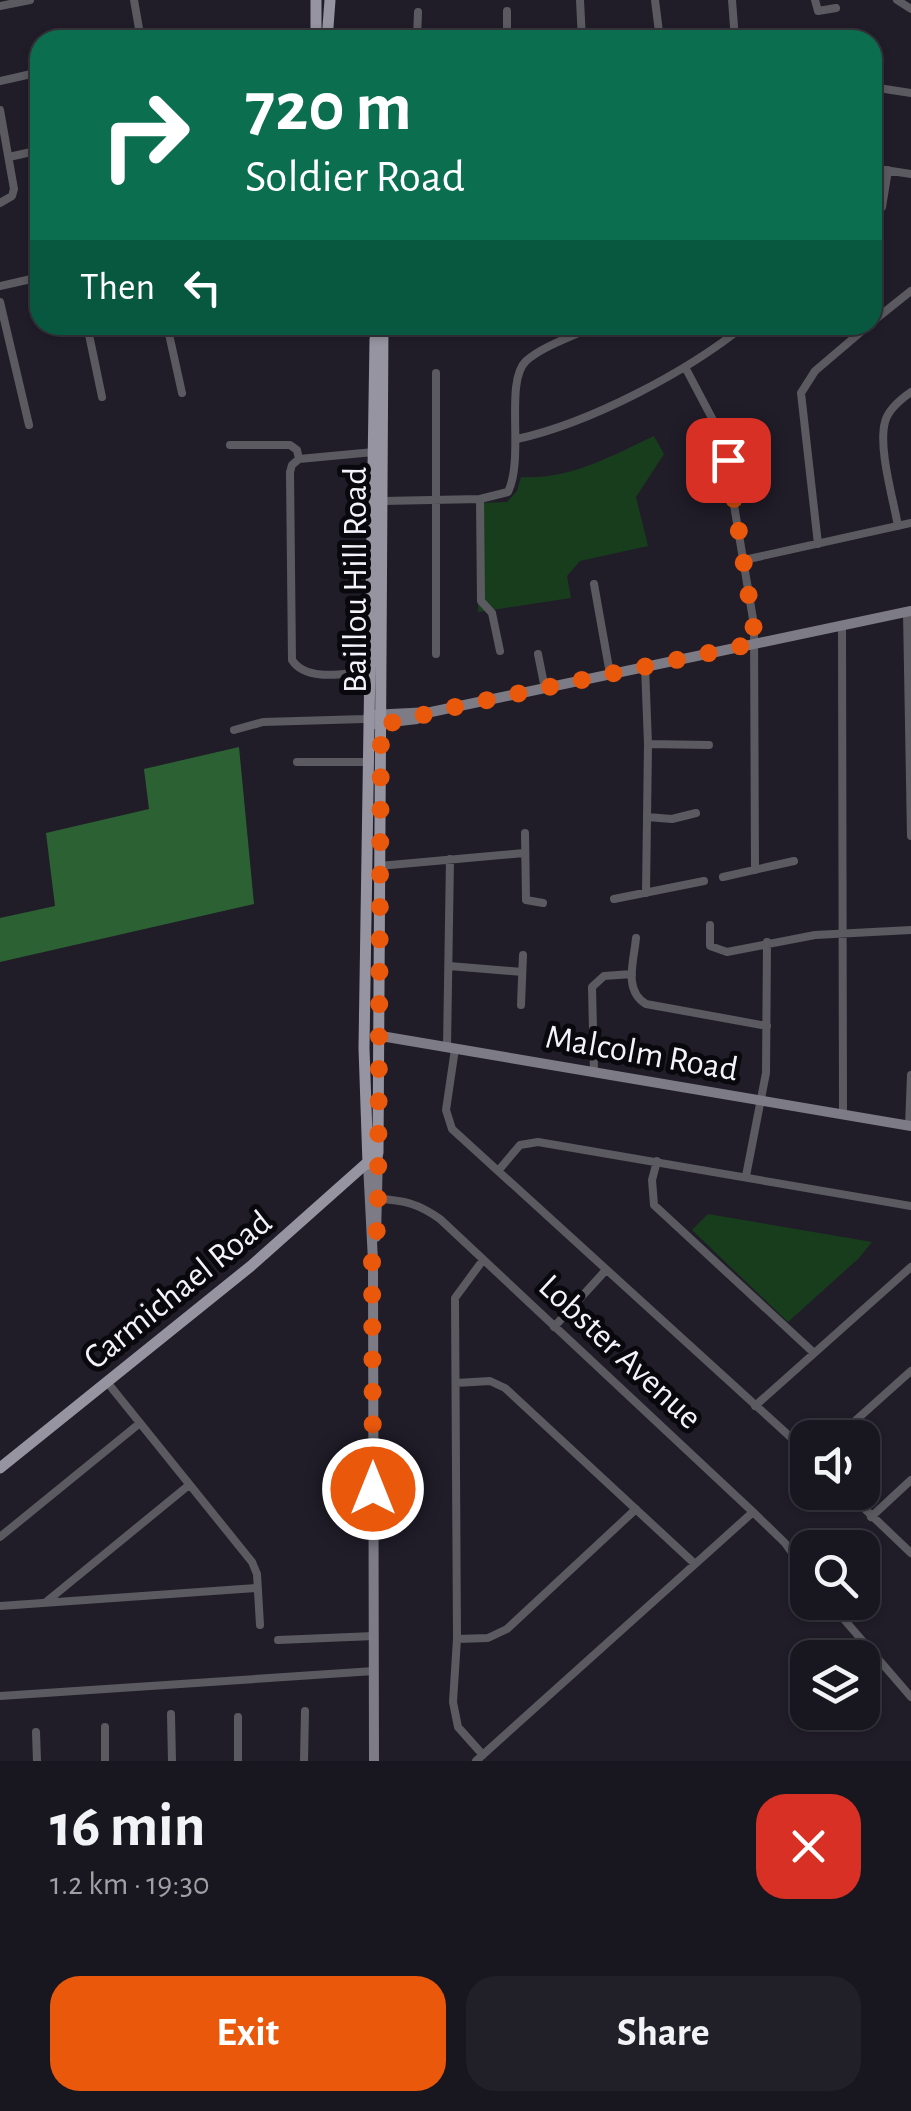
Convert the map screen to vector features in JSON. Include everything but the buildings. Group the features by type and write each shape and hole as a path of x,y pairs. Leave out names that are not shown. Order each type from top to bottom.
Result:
{"main road":[{"path":"316,0 316,30"},
{"path":"328,30 330,0"},
{"name":"Baillou Hill Road","path":"374,1761 372,1255 366,1137 374,866 371,671 375,335"},
{"name":"Baillou Hill Road","path":"374,866 370,762 382,501 383,335"},
{"path":"373,719 431,712 909,612"},
{"name":"Baillou Hill Road","path":"371,1035 378,1153 376,1248 372,1255"},
{"name":"Malcolm Road","path":"371,1035 910,1126"},
{"path":"352,1178 366,1137"},
{"name":"Carmichael Road","path":"0,1468 251,1266 378,1153"}],"street":[{"path":"0,6 30,0"},
{"path":"134,0 139,30"},
{"path":"580,0 582,30"},
{"path":"655,0 659,30"},
{"path":"732,0 734,30"},
{"path":"815,0 818,11 836,8"},
{"path":"897,0 911,10"},
{"path":"417,30 418,12"},
{"path":"507,12 508,30"},
{"path":"0,81 30,74"},
{"path":"882,89 911,93"},
{"path":"0,110 14,190 0,204"},
{"path":"10,157 30,152"},
{"path":"882,169 911,174"},
{"path":"882,207 888,170"},
{"path":"0,286 30,278"},
{"path":"882,315 911,291"},
{"path":"0,302 29,425"},
{"path":"89,335 102,397"},
{"path":"169,335 182,393"},
{"path":"382,501 480,499 508,492 517,439 516,382 523,364 577,335"},
{"path":"517,439 582,419 685,367 731,335"},
{"path":"818,544 801,394 815,371 858,335"},
{"path":"685,367 723,439 756,643 755,870"},
{"path":"436,374 436,654"},
{"path":"898,526 885,422 911,392"},
{"path":"230,445 290,445 300,459"},
{"path":"371,671 310,674 292,660 290,472 300,459 374,452"},
{"path":"480,499 481,601 492,612 500,651"},
{"path":"744,560 911,523"},
{"path":"594,584 610,674"},
{"path":"909,612 911,836"},
{"path":"842,627 843,1114"},
{"path":"538,654 544,689"},
{"path":"645,666 646,893"},
{"path":"234,730 262,722 373,719"},
{"path":"648,744 709,745"},
{"path":"296,762 370,762"},
{"path":"647,817 696,814"},
{"path":"525,832 526,900 543,903"},
{"path":"374,866 524,853"},
{"path":"450,859 449,1122 462,1140 790,1437"},
{"path":"722,877 794,861"},
{"path":"614,900 704,881"},
{"path":"710,925 710,946 718,951 767,942 911,930"},
{"path":"636,938 634,993 646,1004 767,1026"},
{"path":"746,1176 762,1100 767,942"},
{"path":"521,1005 523,955"},
{"path":"449,966 522,972"},
{"path":"594,1072 592,987 604,976 632,974"},
{"path":"910,1126 911,1074"},
{"path":"498,1172 514,1150 530,1142 911,1206"},
{"path":"657,1162 652,1180 654,1205 814,1353"},
{"name":"Lobster Avenue","path":"378,1199 421,1205 754,1512 790,1550"},
{"path":"483,1260 455,1298 454,1715 480,1758 754,1512"},
{"path":"755,1406 911,1267"},
{"path":"554,1327 605,1271"},
{"path":"856,1420 911,1371"},
{"path":"456,1383 490,1381 505,1388 695,1564"},
{"path":"107,1382 252,1562 260,1625"},
{"path":"0,1537 140,1423"},
{"path":"871,1517 911,1480"},
{"path":"46,1602 189,1485"},
{"path":"456,1639 488,1638 506,1629 636,1509"},
{"path":"864,1510 911,1553"},
{"path":"0,1606 257,1588"},
{"path":"845,1620 911,1697"},
{"path":"278,1640 374,1636"},
{"path":"0,1696 374,1671"},
{"path":"304,1761 305,1711"},
{"path":"171,1714 172,1761"},
{"path":"238,1717 238,1761"},
{"path":"105,1727 105,1761"},
{"path":"36,1732 37,1761"}],"green space":[{"path":"654,436 664,454 636,497 648,546 580,561 567,576 571,598 478,612 479,503 507,502 517,491 521,477 573,471"},
{"path":"239,747 254,904 0,962 0,918 55,906 46,833 149,809 144,769"},
{"path":"708,1214 872,1242 788,1322 692,1230"}],"route":[{"path":"373,1489 372,1255 376,1248 378,1199 381,724 756,643 728,460"}]}
